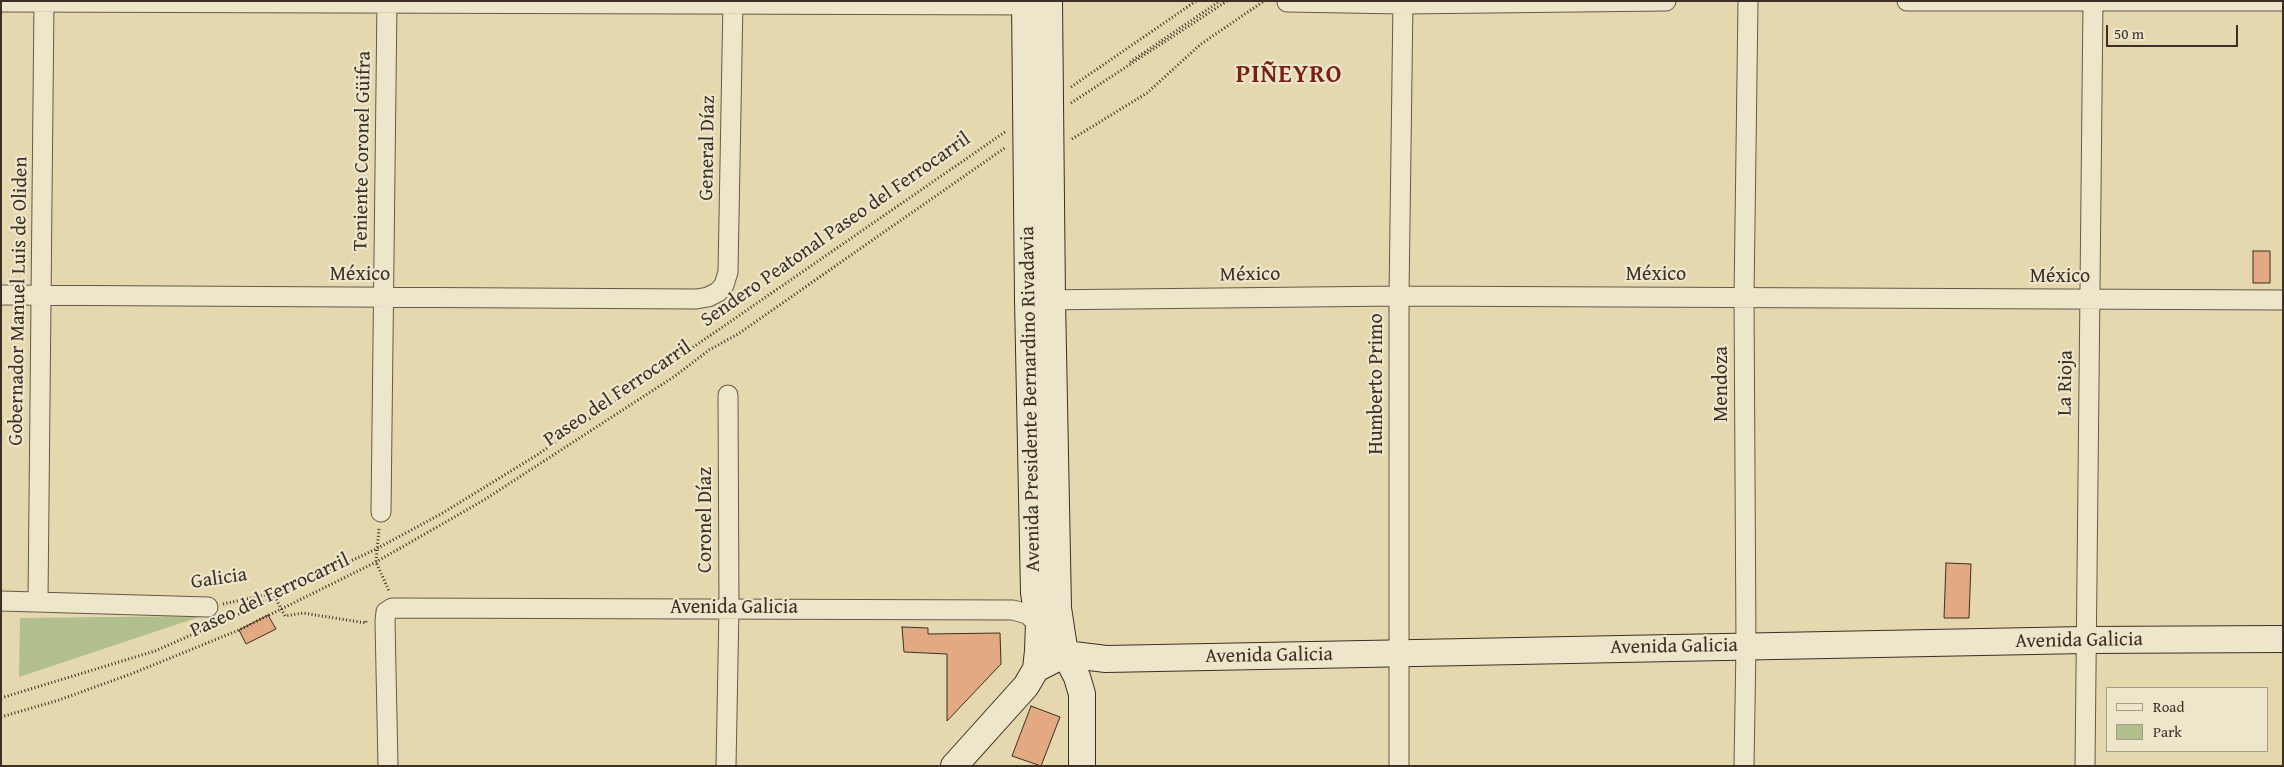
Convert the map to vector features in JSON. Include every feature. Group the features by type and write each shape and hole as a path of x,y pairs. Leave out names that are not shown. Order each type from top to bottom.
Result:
{"main road":[{"name":"Avenida Presidente Bernardino Rivadavia","path":"954,766 1026,686 1036,669 1039,623 1034,593 1046,118 1037,3"},
{"name":"Avenida Presidente Bernardino Rivadavia","path":"1040,300 1058,608 1065,654 1077,677 1082,694 1082,766"},
{"name":"Avenida Galicia","path":"1065,654 1106,659 2085,640 2283,639"},
{"path":"1036,669 1065,654"}],"street":[{"path":"1287,2 1666,1"},
{"name":"Mendoza","path":"1744,766 1746,646 1744,298 1748,1"},
{"path":"1907,1 2283,1"},
{"path":"1,2 1037,3"},
{"name":"Gobernador Manuel Luis de Oliden","path":"38,601 44,2"},
{"name":"General Díaz","path":"718,292 724,285 728,272 733,2"},
{"name":"La Rioja","path":"2085,766 2093,2"},
{"name":"Teniente Coronel Güifra","path":"381,512 387,3"},
{"name":"Humberto Primo","path":"1399,766 1399,296 1403,3"},
{"name":"México","path":"1,295 696,299 708,297 718,292"},
{"name":"México","path":"1040,300 1399,296 2283,300"},
{"name":"Coronel Díaz","path":"726,766 729,608 728,395"},
{"name":"Galicia","path":"1,601 208,607"},
{"path":"384,603 388,766"},
{"name":"Avenida Galicia","path":"384,603 399,607 1013,610 1026,614 1039,623 1065,654"}],"path":[{"name":"Paseo del Ferrocarril","path":"1,717 60,700 131,674 239,630 376,562 484,500 668,382 709,350 738,334 1046,118 1196,1"},
{"path":"1220,1 1046,118 1073,139 1147,93 1201,44 1264,1"},
{"name":"Sendero Peatonal Paseo del Ferrocarril","path":"1,698 155,651 376,549 441,514 537,455 1046,118 1227,1"},
{"path":"381,512 376,562 389,590 384,603"},
{"path":"389,590 396,590"},
{"name":"Galicia","path":"208,607 265,595 275,597 281,609"},
{"path":"281,609 285,616 303,613 366,623 366,616"}],"green space":[{"path":"202,616 19,677 20,618"}],"building":[{"path":"2253,251 2270,251 2270,283 2253,283"},
{"path":"1946,563 1971,564 1969,618 1944,618"},
{"path":"268,615 276,629 246,644 239,630"},
{"path":"902,627 928,628 928,634 1000,633 1001,664 947,721 947,654 904,652"},
{"path":"1031,706 1060,717 1041,766 1012,756"}],"district":[{"name":"PIÑEYRO","path":"1289,76"}]}
